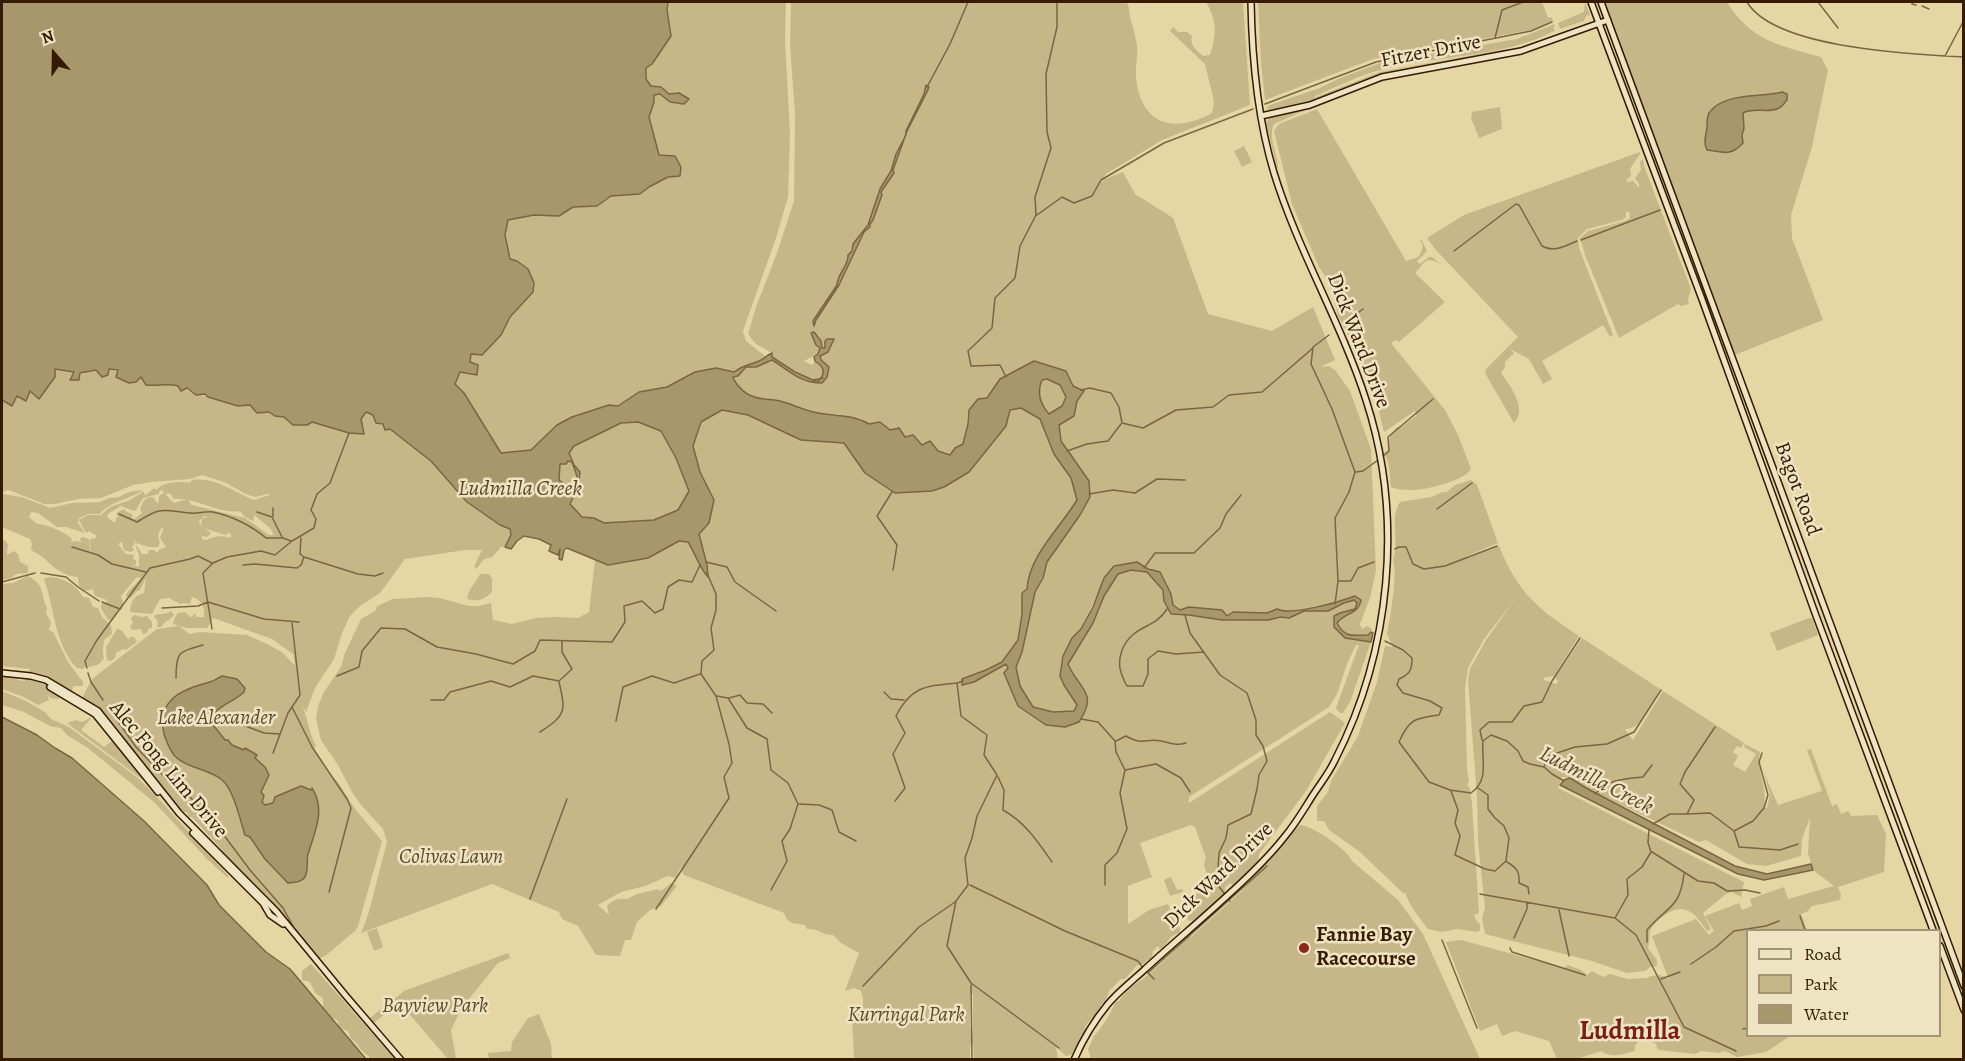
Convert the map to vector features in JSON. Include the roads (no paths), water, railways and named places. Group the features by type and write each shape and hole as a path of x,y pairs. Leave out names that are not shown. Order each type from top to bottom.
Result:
{"street":[{"name":"Dick Ward Drive","path":"1074,1059 1087,1033 1109,1002 1231,893 1286,834 1334,763 1356,715 1379,633 1387,574 1388,543 1386,497 1380,458 1367,402 1273,171 1259,107 1252,53 1251,2"},
{"name":"Bagot Road","path":"1591,2 1934,929"},
{"name":"Bagot Road","path":"1601,2 1964,986"},
{"name":"Fitzer Drive","path":"1261,116 1310,105 1386,76 1521,51 1608,20"},
{"name":"Alec Fong Lim Drive","path":"2,674 45,683 77,700 95,714 180,816 234,876 258,898 270,915 287,926 401,1059"},
{"path":"1941,949 1964,1010"}],"water":[{"path":"2,2 668,2 671,36 652,64 646,68 646,79 651,86 661,87 669,94 679,93 689,99 684,104 670,102 660,94 654,95 649,117 659,155 675,156 681,167 680,176 668,177 640,194 611,196 597,206 573,207 559,216 534,215 508,220 505,235 510,259 528,269 534,283 533,292 510,317 501,335 482,355 471,354 470,362 478,365 477,375 460,372 455,384 464,393 501,453 531,450 557,425 572,417 609,405 618,406 639,392 667,387 695,372 716,368 734,372 772,353 772,357 795,372 819,381 823,370 814,357 820,348 816,345 811,333 814,332 821,341 822,348 825,348 827,339 834,339 828,352 820,356 829,367 827,377 822,383 801,379 772,360 756,367 746,367 738,376 733,377 736,383 746,393 762,399 780,401 808,411 854,418 869,424 880,422 890,430 899,428 905,437 913,435 922,445 930,441 938,451 950,455 955,448 963,444 969,410 978,399 987,398 1000,379 1034,361 1066,371 1073,386 1084,391 1077,401 1074,416 1059,425 1061,441 1089,481 1090,497 1047,562 1043,578 1035,592 1022,652 1016,667 1020,686 1033,707 1053,712 1074,711 1077,705 1060,676 1063,656 1093,607 1104,578 1114,566 1137,562 1148,569 1160,572 1171,594 1173,605 1180,610 1189,607 1222,610 1227,616 1233,612 1267,613 1277,609 1304,610 1355,596 1361,600 1360,605 1354,611 1343,617 1337,623 1344,632 1350,635 1373,633 1371,642 1345,638 1334,627 1334,616 1355,609 1357,603 1354,600 1328,611 1304,611 1289,618 1268,620 1222,620 1171,614 1164,601 1163,590 1147,572 1131,570 1118,574 1104,596 1093,623 1068,664 1087,697 1085,712 1079,722 1065,727 1046,725 1018,706 1004,673 1008,668 1006,664 974,682 962,685 962,679 1002,662 1018,640 1022,593 1027,589 1033,565 1077,500 1071,478 1054,454 1040,419 1021,408 1010,410 1006,426 969,472 944,487 932,491 895,493 865,473 844,443 801,440 748,415 722,410 701,422 693,446 700,472 714,500 709,523 699,534 708,577 688,542 679,541 648,558 608,565 567,548 564,550 562,560 559,559 560,549 558,555 549,551 551,545 539,539 524,536 511,549 505,547 511,535 510,529 500,525 467,502 431,461 390,429 385,430 383,424 376,423 373,415 366,412 361,419 364,434 349,433 312,422 307,425 293,425 284,417 275,416 269,412 257,413 250,405 238,406 205,394 196,395 187,388 181,391 175,385 146,385 141,377 136,382 129,383 116,377 118,370 109,369 108,375 102,377 96,370 80,373 79,380 70,380 74,372 55,369 55,377 39,399 30,391 26,401 17,396 12,406 2,400","holes":["1047,379 1060,385 1066,397 1062,406 1049,414 1043,406 1040,393 1040,384 1042,380","638,422 661,431 676,458 689,491 678,510 654,520 604,523 594,518 582,517 570,504 578,488 580,472 569,453 574,446 621,423","568,461 572,462 577,478 573,496 568,495 566,485 559,480 560,464 566,464"]},
{"path":"926,85 929,87 927,92 906,134"},
{"path":"1782,92 1787,94 1787,100 1779,108 1751,110 1743,113 1743,143 1738,147 1730,152 1707,150 1705,142 1707,118 1715,106 1733,99"},
{"path":"905,138 893,170 894,173 881,192 882,195 870,227 864,232 839,285 814,326 813,321 837,285 853,244 868,225 880,189 891,171 896,154"},
{"name":"Lake Alexander","path":"222,676 237,679 245,688 244,692 216,711 210,721 225,740 257,755 255,758 265,767 269,775 261,792 264,796 262,802 265,805 273,803 275,797 301,786 311,790 312,788 316,796 318,821 308,854 306,874 299,881 288,883 265,859 250,837 245,835 233,798 222,780 212,773 182,762 172,753 166,740 164,712 174,697 190,688 212,682"},
{"path":"2,717 37,735 72,758 144,821 207,885 219,905 266,952 290,969 366,1059 2,1059"},
{"path":"1570,778 1735,866 1767,874 1811,864 1813,870 1764,880 1738,874 1560,785 1564,780"}],"waterway":[{"path":"927,87 950,44 968,2"},
{"path":"1006,377 1000,365 971,366 968,351 992,328 995,298 1015,278 1020,246 1036,215 1035,197 1051,148 1047,132 1046,74 1057,27 1057,2"},
{"path":"1495,38 1502,10 1523,2"},
{"path":"1747,2 1762,18 1786,30 1815,39 1880,51 1964,57"},
{"path":"1818,2 1838,28"},
{"path":"1912,2 1916,5"},
{"path":"1922,6 1929,9"},
{"path":"1945,56 1964,20"},
{"path":"1265,104 1376,62 1531,31 1552,22"},
{"path":"1037,215 1062,197 1074,203 1092,196 1101,180 1164,143 1253,109"},
{"path":"1454,251 1516,204 1519,205 1542,246 1555,249 1577,241"},
{"path":"1581,240 1660,210"},
{"path":"1344,323 1363,309"},
{"path":"1329,335 1313,347 1311,364 1332,409 1355,472 1349,492 1335,518 1338,581 1335,604"},
{"path":"1081,390 1090,388 1111,393 1119,407 1122,423 1143,428 1176,410 1213,407 1229,395 1262,392 1313,348"},
{"path":"813,380 823,378"},
{"path":"1382,457 1389,451 1388,437 1433,399"},
{"path":"1067,451 1087,444 1108,441 1121,424"},
{"path":"212,629 203,573 213,563 227,557 261,551 275,555 292,541 314,528 316,519 311,510 317,494 330,483 349,433"},
{"path":"1356,472 1363,471 1378,460"},
{"path":"1089,494 1113,490 1135,493 1157,479 1185,480"},
{"path":"1437,509 1472,483"},
{"path":"892,492 877,516 897,545 893,570"},
{"path":"1144,568 1155,553 1194,553 1220,528 1226,514 1241,495"},
{"path":"273,508 273,516"},
{"path":"119,514 137,522 162,510 213,512 241,522 266,538 283,538 291,541"},
{"path":"257,512 272,517 282,537"},
{"path":"301,538 300,554 304,557 358,574 375,576 383,573"},
{"path":"1395,549 1406,547 1413,564 1424,569 1445,566 1497,546"},
{"path":"72,547 98,555 112,564 146,572"},
{"path":"87,668 85,661 97,640 150,568 198,556 212,563"},
{"path":"243,565 297,568 304,557"},
{"path":"706,562 727,567 735,582 776,611"},
{"path":"1339,581 1351,581 1358,568 1374,562"},
{"path":"337,676 359,667 362,651 381,628 405,629 437,647 513,664 535,651 540,640 612,642 625,622 624,606 642,601 655,613 663,609 668,587 679,580 692,582 700,565"},
{"path":"2,582 35,573"},
{"path":"41,573 66,577 99,601"},
{"path":"656,909 729,798 724,777 732,763 729,744 716,696 701,674 702,661 714,650 711,628 716,610 716,594 707,573"},
{"path":"102,602 120,609"},
{"path":"162,608 198,606 208,602 264,619 299,622"},
{"path":"1167,609 1156,621 1132,636 1122,650 1120,668 1127,686 1143,686 1148,674 1148,659 1158,651 1176,654 1204,652"},
{"path":"1185,615 1190,633 1220,675 1247,693 1256,720 1256,735 1263,746 1267,761 1259,775 1251,814 1228,825 1226,838 1219,853 1217,884 1230,901"},
{"path":"273,753 288,713 300,695 292,623"},
{"path":"1482,740 1480,730 1489,722 1512,722 1524,706 1542,702 1552,681 1580,638"},
{"path":"431,700 444,700 450,692 491,681 510,687 533,676 559,681 572,669 562,652 562,641"},
{"name":"Ludmilla Creek","path":"1385,641 1403,650 1412,658 1410,671 1399,679 1397,685 1403,693 1430,701 1442,708 1439,715 1424,717 1410,724 1399,742 1429,782 1450,790 1471,793 1481,782 1483,741 1491,735 1507,741 1518,751 1523,761 1544,767 1564,781"},
{"path":"176,678 180,654 203,645"},
{"path":"88,673 103,700"},
{"path":"616,721 623,687 652,676 674,683 700,674"},
{"path":"963,681 957,683 961,716 987,735 984,755 997,775 977,816 965,858 968,885 956,901 947,946 971,983 1059,1048"},
{"path":"540,732 555,721 562,712 563,700 559,682"},
{"path":"895,801 905,788 893,754 905,733 896,716 908,699 921,689 957,683"},
{"path":"1544,767 1548,756 1575,747 1607,744 1634,732 1661,690"},
{"path":"884,692 891,699 904,700"},
{"path":"729,698 740,695 747,703 763,704 772,713"},
{"path":"717,696 728,698 747,728 767,739 771,770 788,783 798,804 790,829 782,841 787,861 771,890"},
{"path":"107,706 136,747 173,786 190,797 217,826 250,870 283,908 293,926"},
{"path":"292,707 312,747 351,808 329,892"},
{"path":"1081,719 1098,722 1115,741 1116,752 1125,770 1120,793 1127,829 1117,853 1105,865 1105,885"},
{"path":"232,721 264,733 280,734"},
{"path":"1653,824 1670,814 1687,814 1694,800 1680,784 1685,772 1715,727"},
{"path":"1116,741 1126,736 1141,741 1186,743"},
{"path":"1687,814 1710,813 1734,831 1753,821 1764,808 1768,795 1759,762 1762,753"},
{"path":"1125,770 1156,764 1181,778 1190,792"},
{"path":"1595,794 1611,783 1643,777 1652,765"},
{"path":"998,777 1004,790 1003,810 1024,826 1052,862"},
{"path":"1451,791 1458,810 1455,823 1460,836 1455,855 1485,869 1495,871 1506,861 1509,838 1504,826 1488,809 1488,795 1478,788"},
{"path":"530,899 567,799"},
{"path":"799,804 819,805 832,810 839,832 856,841"},
{"path":"1615,918 1628,895 1627,879 1642,867 1651,852 1648,843 1649,829"},
{"path":"1734,831 1739,847 1780,850 1798,844"},
{"path":"1652,852 1698,881 1714,883 1727,891 1745,890 1760,893"},
{"path":"1507,862 1517,871 1519,883 1528,887 1529,894"},
{"path":"1148,973 1267,866"},
{"path":"1647,942 1647,930 1676,901 1684,874"},
{"path":"970,885 1065,931 1138,961 1143,968"},
{"path":"1480,894 1615,918 1636,935 1684,1027 1736,1051"},
{"path":"863,986 919,927 955,902"},
{"path":"1514,938 1527,909 1527,902"},
{"path":"1559,910 1569,956"},
{"path":"1800,916 1805,929"},
{"path":"1747,929 1779,921"},
{"path":"1691,964 1734,931 1746,929"},
{"path":"1442,940 1477,1028"},
{"path":"1510,948 1512,952 1585,975"},
{"path":"1146,971 1154,979"},
{"path":"1661,979 1680,972"},
{"path":"971,985 972,1060"}],"place":[{"name":"Fannie Bay Racecourse","path":"1304,948"}],"district":[{"name":"Ludmilla","path":"1630,1032"}],"park label":[{"name":"Colivas Lawn","path":"451,858"},
{"name":"Bayview Park","path":"435,1007"},
{"name":"Kurringal Park","path":"906,1016"}]}
